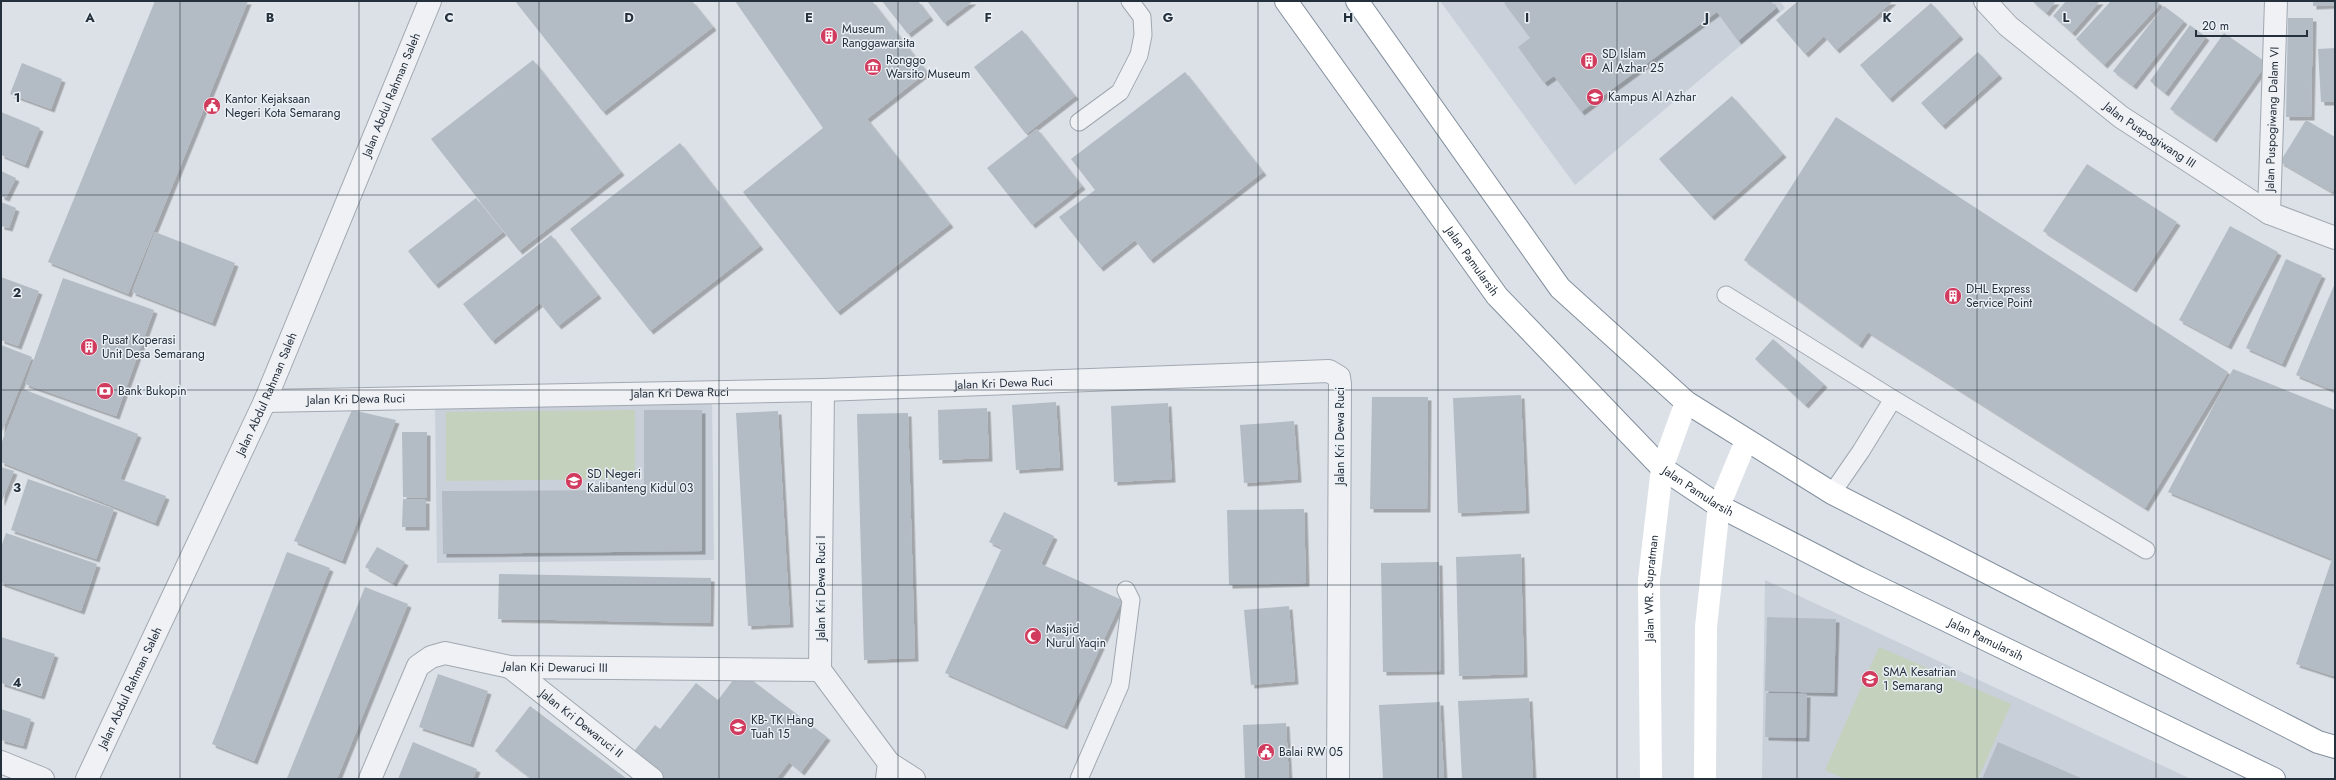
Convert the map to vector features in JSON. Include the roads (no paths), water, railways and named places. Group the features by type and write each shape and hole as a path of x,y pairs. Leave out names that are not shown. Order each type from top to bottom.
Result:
{"main road":[{"name":"Jalan Pamularsih","path":"1286,1 1497,296 1662,468 1719,506 1859,578 2274,779"},
{"path":"1357,1 1560,288 1686,402 1746,441 1832,493 2318,742 2335,747"},
{"name":"Jalan WR. Supratman","path":"1651,779 1649,580 1662,468 1686,402"},
{"path":"1705,779 1706,627 1719,506 1746,441"}],"street":[{"name":"Jalan Abdul Rahman Saleh","path":"87,779 265,401 430,1"},
{"name":"Jalan Puspogiwang III","path":"1985,1 2008,26 2121,116 2269,213 2335,238"},
{"name":"Jalan Puspogiwang Dalam VI","path":"2269,213 2276,1"},
{"name":"Jalan Kri Dewa Ruci","path":"265,401 823,390 1329,371 1338,377 1340,384 1338,779"},
{"name":"Jalan Kri Dewa Ruci I","path":"820,670 823,390"},
{"name":"Jalan Kri Dewaruci III","path":"370,779 418,666 431,657 445,653 510,667 820,670"},
{"name":"Jalan Kri Dewaruci II","path":"510,667 652,779"},
{"path":"820,670 888,771 914,779"},
{"path":"1,762 43,779"}],"lane":[{"path":"1079,122 1120,92 1139,55 1143,35 1142,17 1130,1"},
{"path":"1726,295 1893,399 2146,550"},
{"path":"1832,493 1861,451 1893,399"},
{"path":"1079,779 1120,685 1131,600 1126,590"}],"place":[{"name":"Museum Ranggawarsita","path":"829,36"},
{"name":"SD Islam Al Azhar 25","path":"1589,61"},
{"name":"Ronggo Warsito Museum","path":"873,67"},
{"name":"Kampus Al Azhar","path":"1595,97"},
{"name":"Kantor Kejaksaan Negeri Kota Semarang","path":"212,106"},
{"name":"DHL Express Service Point","path":"1953,296"},
{"name":"Pusat Koperasi Unit Desa Semarang","path":"89,347"},
{"name":"Bank Bukopin","path":"105,391"},
{"name":"SD Negeri Kalibanteng Kidul 03","path":"574,481"},
{"name":"Masjid Nurul Yaqin","path":"1033,636"},
{"name":"SMA Kesatrian 1 Semarang","path":"1870,679"},
{"name":"KB- TK Hang Tuah 15","path":"738,727"},
{"name":"Balai RW 05","path":"1266,752"}]}
